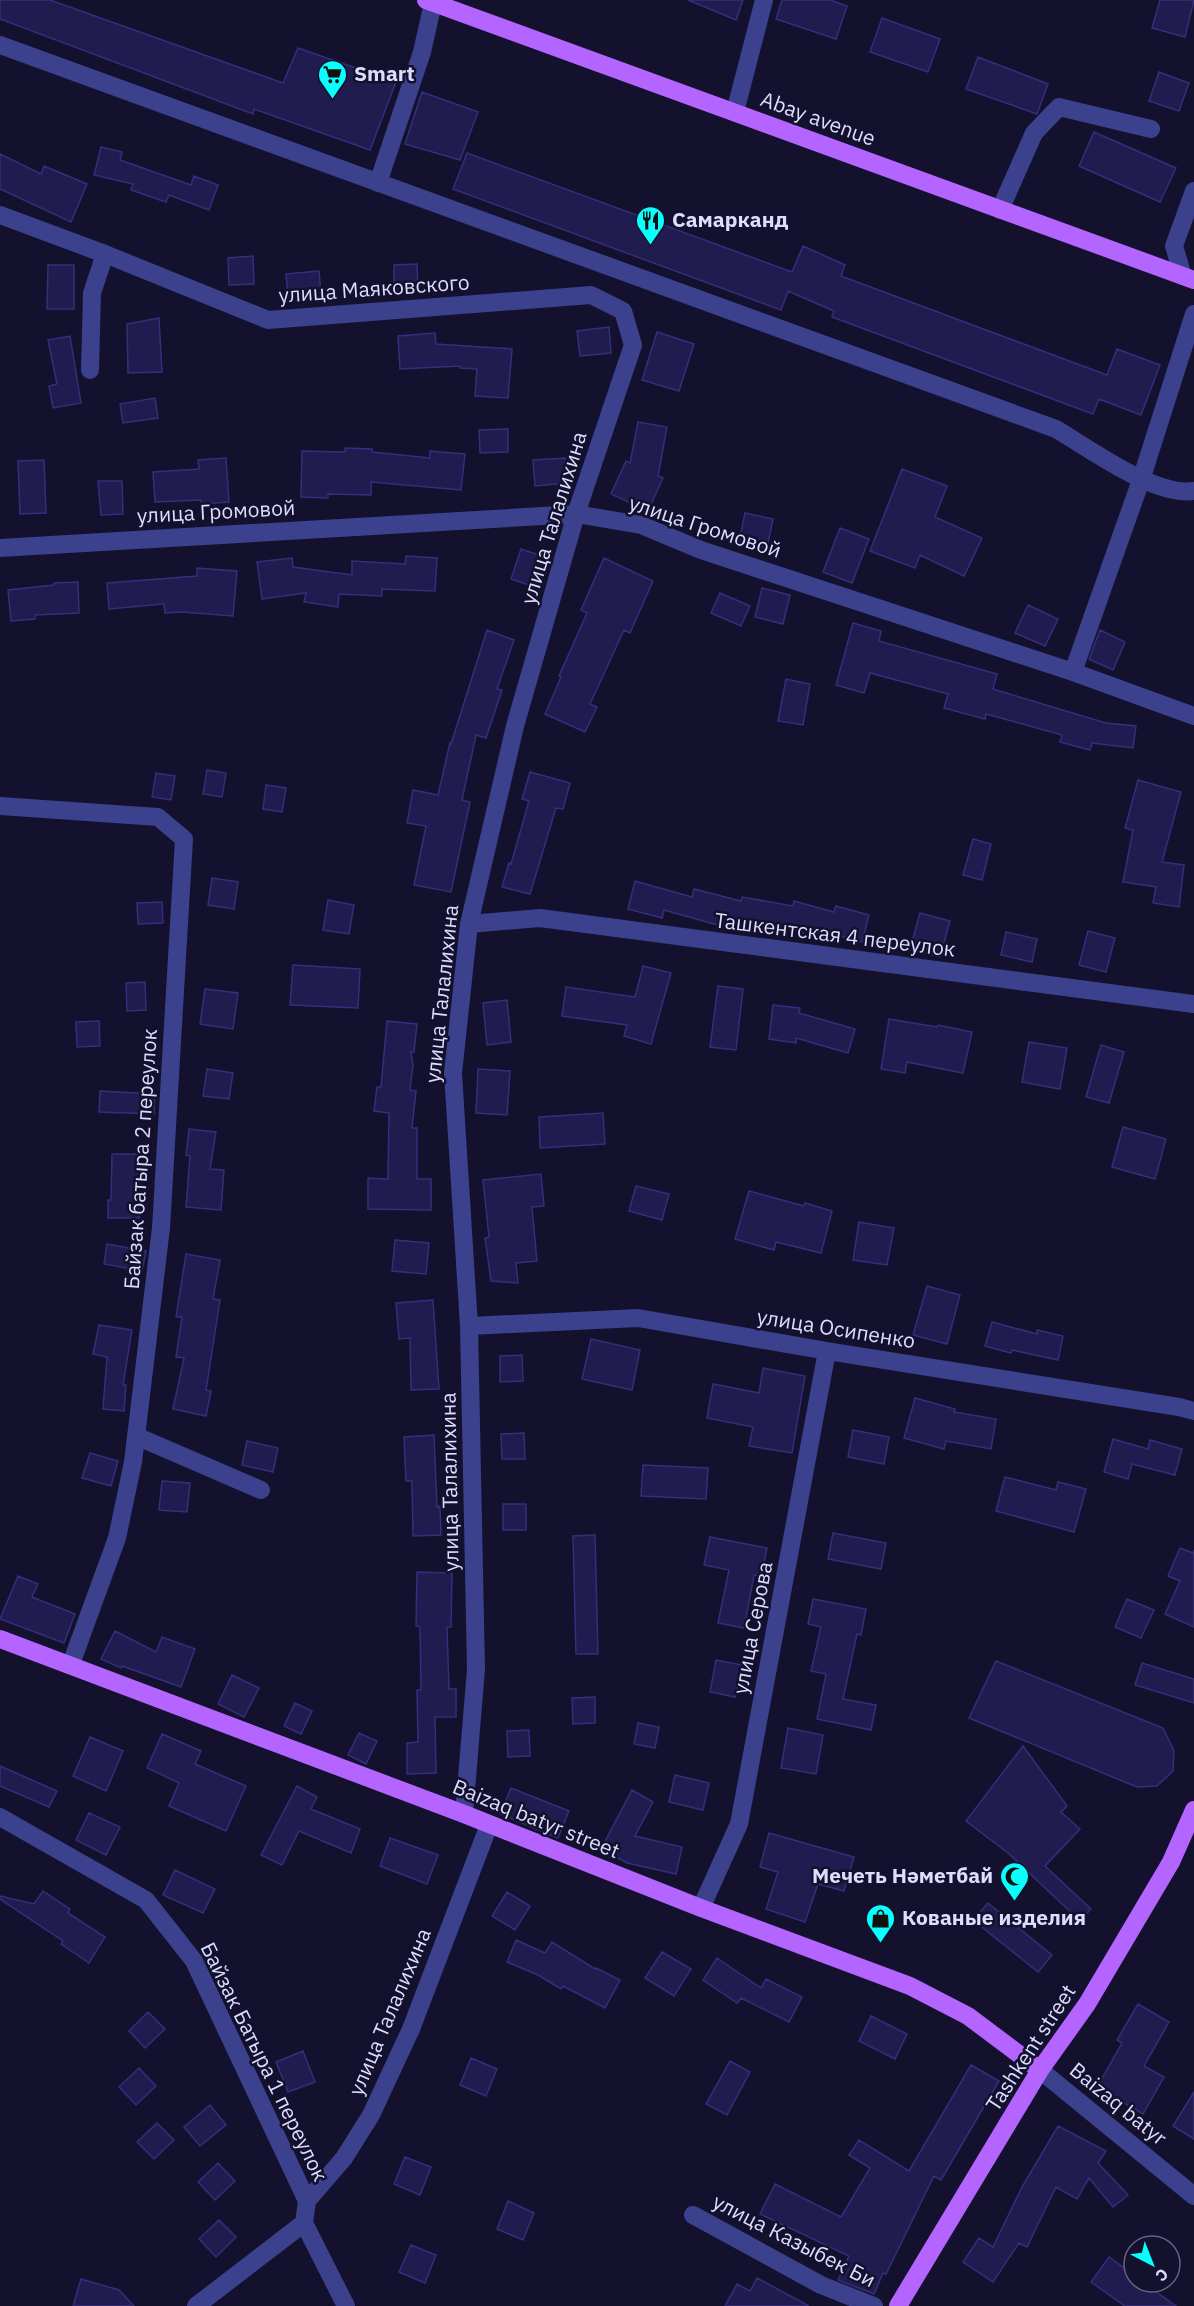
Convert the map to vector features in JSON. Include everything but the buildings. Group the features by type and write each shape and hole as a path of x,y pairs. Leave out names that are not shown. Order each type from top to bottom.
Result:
{"main road":[{"name":"Abay avenue","path":"429,1 1189,278"},
{"name":"Baizaq batyr street","path":"0,1639 71,1664 464,1814 701,1908 910,1986 968,2016 1040,2070"},
{"name":"Tashkent street","path":"898,2306 1040,2070 1087,2004 1171,1862 1194,1810"}],"street":[{"path":"735,112 764,0"},
{"path":"378,183 422,52 429,1"},
{"path":"0,45 1056,429 1141,480 1184,493 1194,492"},
{"path":"1000,210 1034,133 1059,107 1152,129"},
{"path":"1189,278 1174,246 1193,198"},
{"name":"улица Маяковского","path":"0,214 268,320 591,295 623,311"},
{"path":"90,370 92,293 105,254"},
{"name":"улица Талалихина","path":"464,1814 476,1669 469,1326 453,1073 470,924 515,726 576,514 633,345 623,311"},
{"path":"1072,672 1141,480 1194,314"},
{"name":"улица Громовой","path":"0,548 576,514 641,525 701,550 1072,672 1194,716"},
{"name":"Байзак батыра 2 переулок","path":"0,806 158,817 183,839 161,1228 136,1436 117,1538 71,1664"},
{"name":"Ташкентская 4 переулок","path":"470,924 540,918 1194,1004"},
{"name":"улица Осипенко","path":"469,1326 638,1318 1194,1411"},
{"name":"улица Серова","path":"701,1908 739,1824 827,1351"},
{"path":"136,1436 261,1491"},
{"name":"Байзак Батыра 1 переулок","path":"0,1817 146,1900 194,1961 307,2201 304,2223"},
{"name":"улица Талалихина","path":"307,2201 344,2158 371,2115 411,2029 489,1825"},
{"name":"Baizaq batyr","path":"1040,2070 1194,2196"},
{"name":"улица Казыбек Би","path":"693,2215 821,2285 874,2306"},
{"path":"196,2306 304,2223 346,2306"}],"place":[{"name":"Smart","path":"333,100"},
{"name":"Самарканд","path":"651,246"},
{"name":"Мечеть Нәметбай","path":"1014,1902"},
{"name":"Кованые изделия","path":"881,1944"}]}
